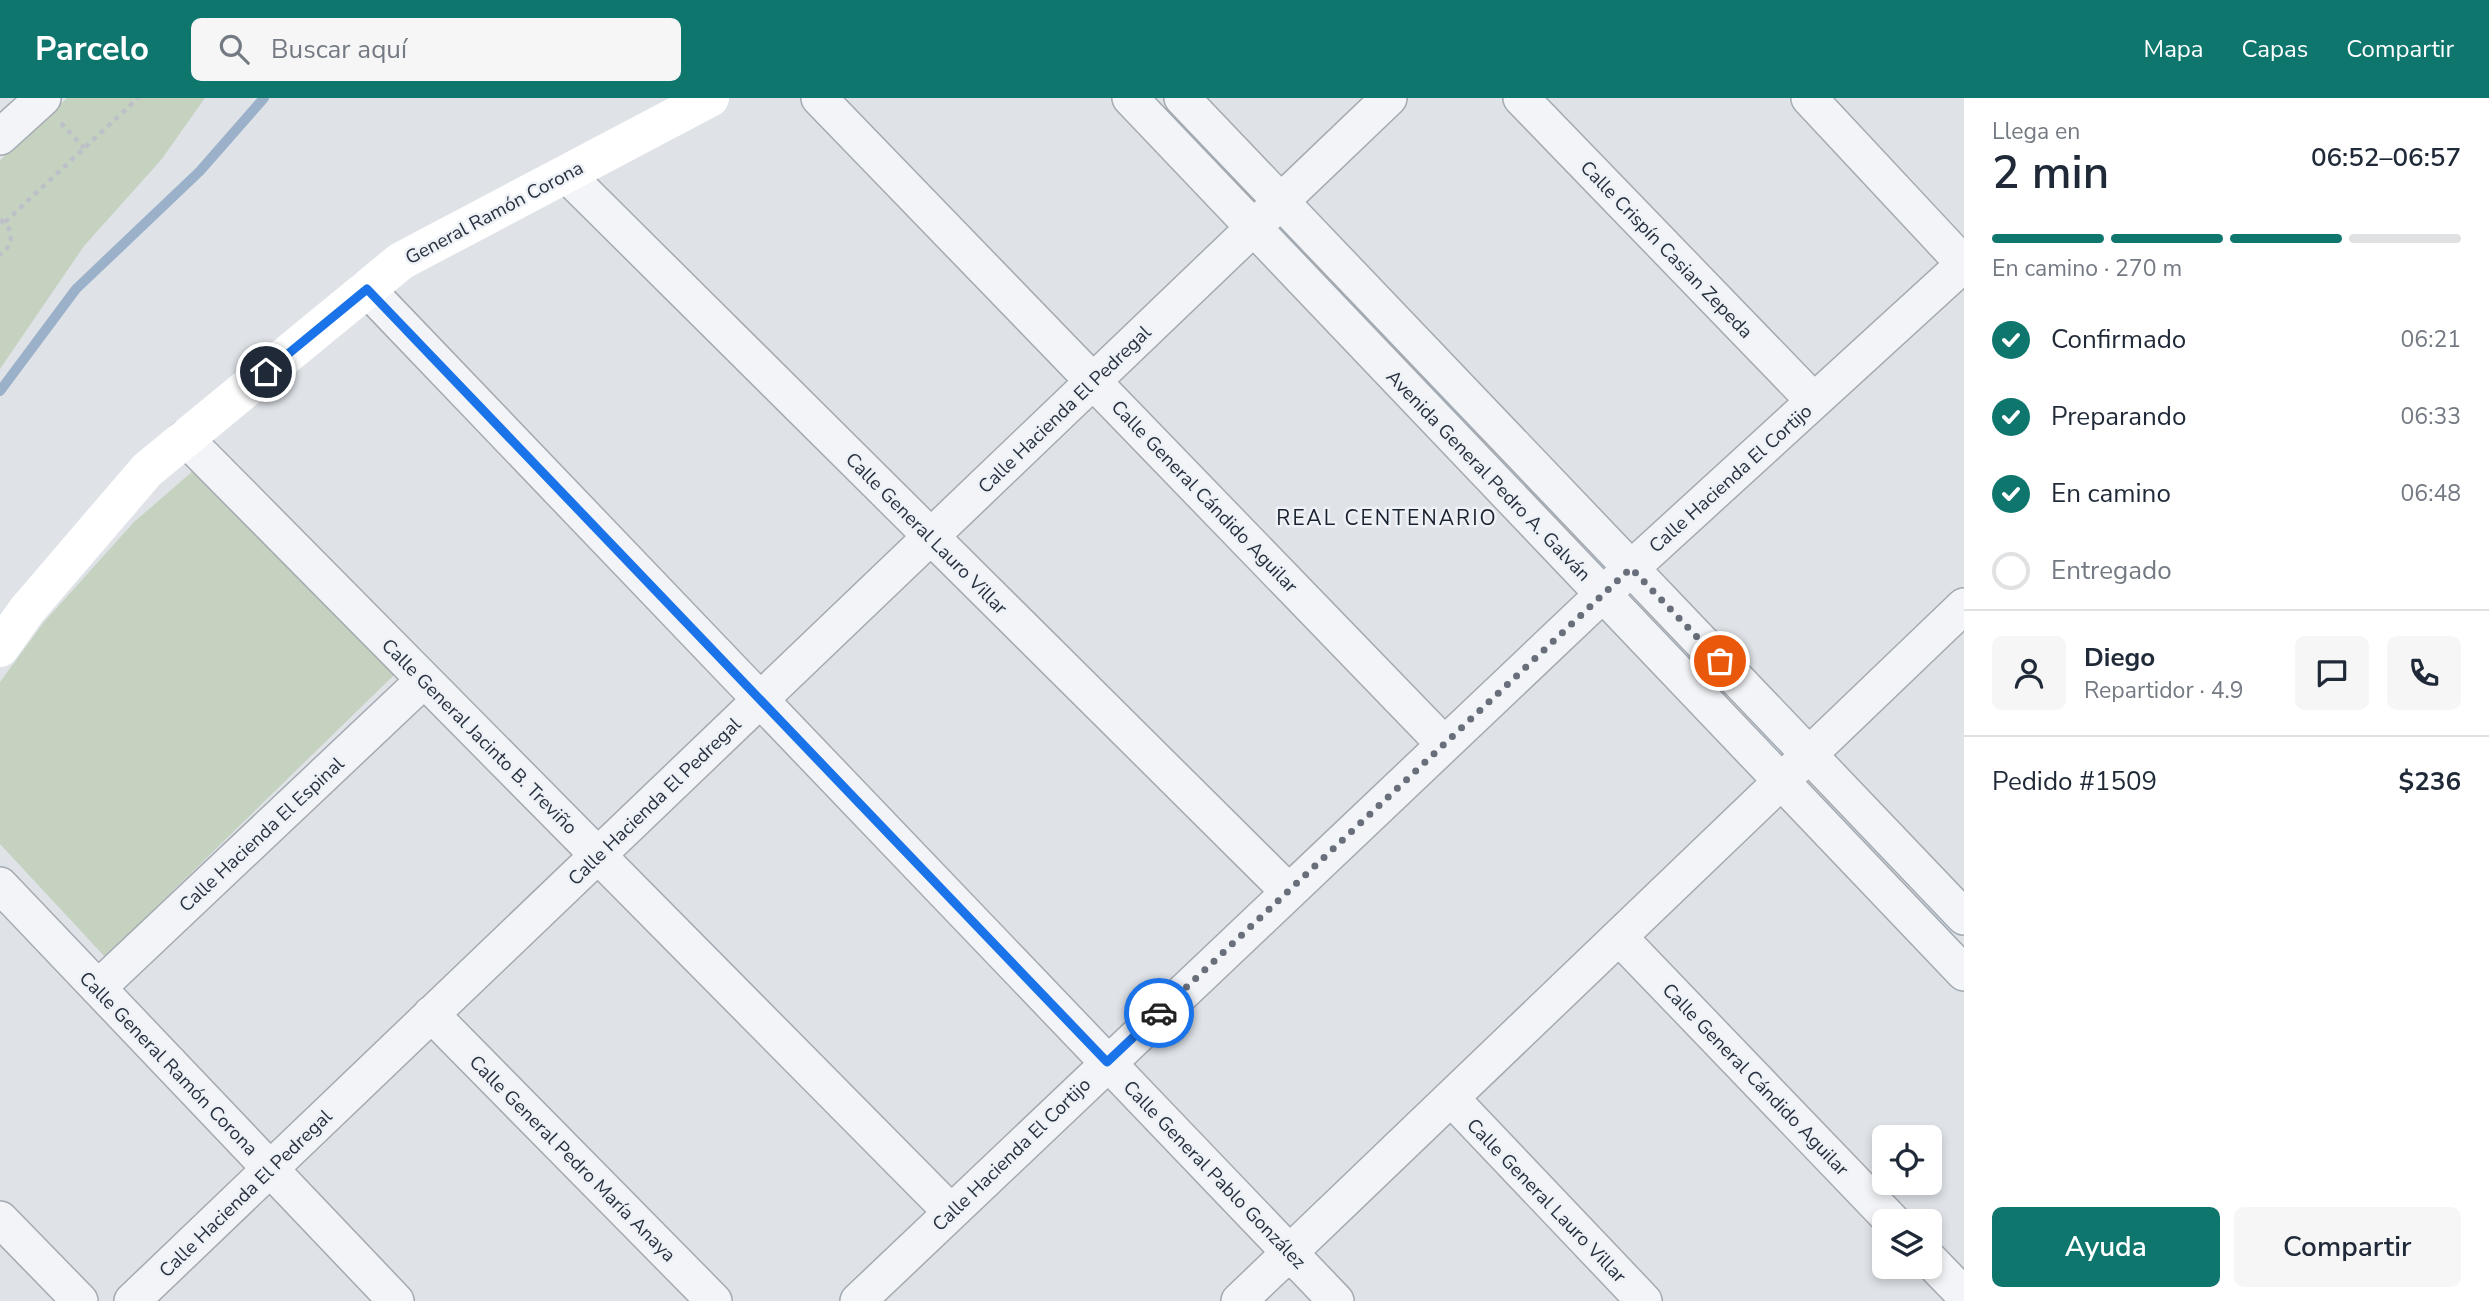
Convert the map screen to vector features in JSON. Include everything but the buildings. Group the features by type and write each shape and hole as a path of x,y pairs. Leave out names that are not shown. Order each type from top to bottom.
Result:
{"street":[{"path":"0,137 43,98"},
{"name":"General Ramón Corona","path":"0,648 27,610 147,470 401,261 710,98"},
{"name":"Calle General Cándido Aguilar","path":"819,98 1444,744"},
{"name":"Avenida General Pedro A. Galván","path":"1130,98 1964,973"},
{"name":"Avenida General Pedro A. Galván","path":"1182,98 1964,917"},
{"name":"Calle Hacienda El Pedregal","path":"132,1301 1389,98"},
{"name":"Calle Crispín Casian Zepeda","path":"1521,98 1814,401"},
{"path":"1809,98 1964,264"},
{"name":"Calle General Lauro Villar","path":"565,174 1289,892"},
{"name":"Calle Hacienda El Cortijo","path":"858,1301 1602,594 1964,264"},
{"name":"Calle General Pablo González","path":"367,289 1336,1301"},
{"name":"Calle General Jacinto B. Treviño","path":"186,438 951,1212"},
{"path":"1239,1301 1964,606"},
{"name":"Calle Hacienda El Espinal","path":"98,988 424,680"},
{"name":"Calle General Ramón Corona","path":"0,885 396,1301"},
{"name":"Calle General Cándido Aguilar","path":"1619,937 1881,1209"},
{"name":"Calle General Pedro María Anaya","path":"431,1014 714,1301"},
{"name":"Calle General Lauro Villar","path":"1451,1098 1644,1301"},
{"path":"0,1220 80,1301"},
{"path":"1942,1272 1964,1295"}],"path":[{"path":"0,255 10,246 12,239 2,221 138,98"}],"green space":[{"path":"67,98 205,98 161,160 84,246 0,369 0,160"},
{"path":"193,471 394,675 105,957 0,844 0,682 44,622 134,522"}],"waterway":[{"path":"0,391 76,289 200,171 264,98"}],"way so far":[{"path":"1159,1013 1631,568 1720,661"}],"district":[{"name":"REAL CENTENARIO","path":"1387,518"}],"route":[{"path":"266,372 367,289 1107,1062 1159,1013"}]}
